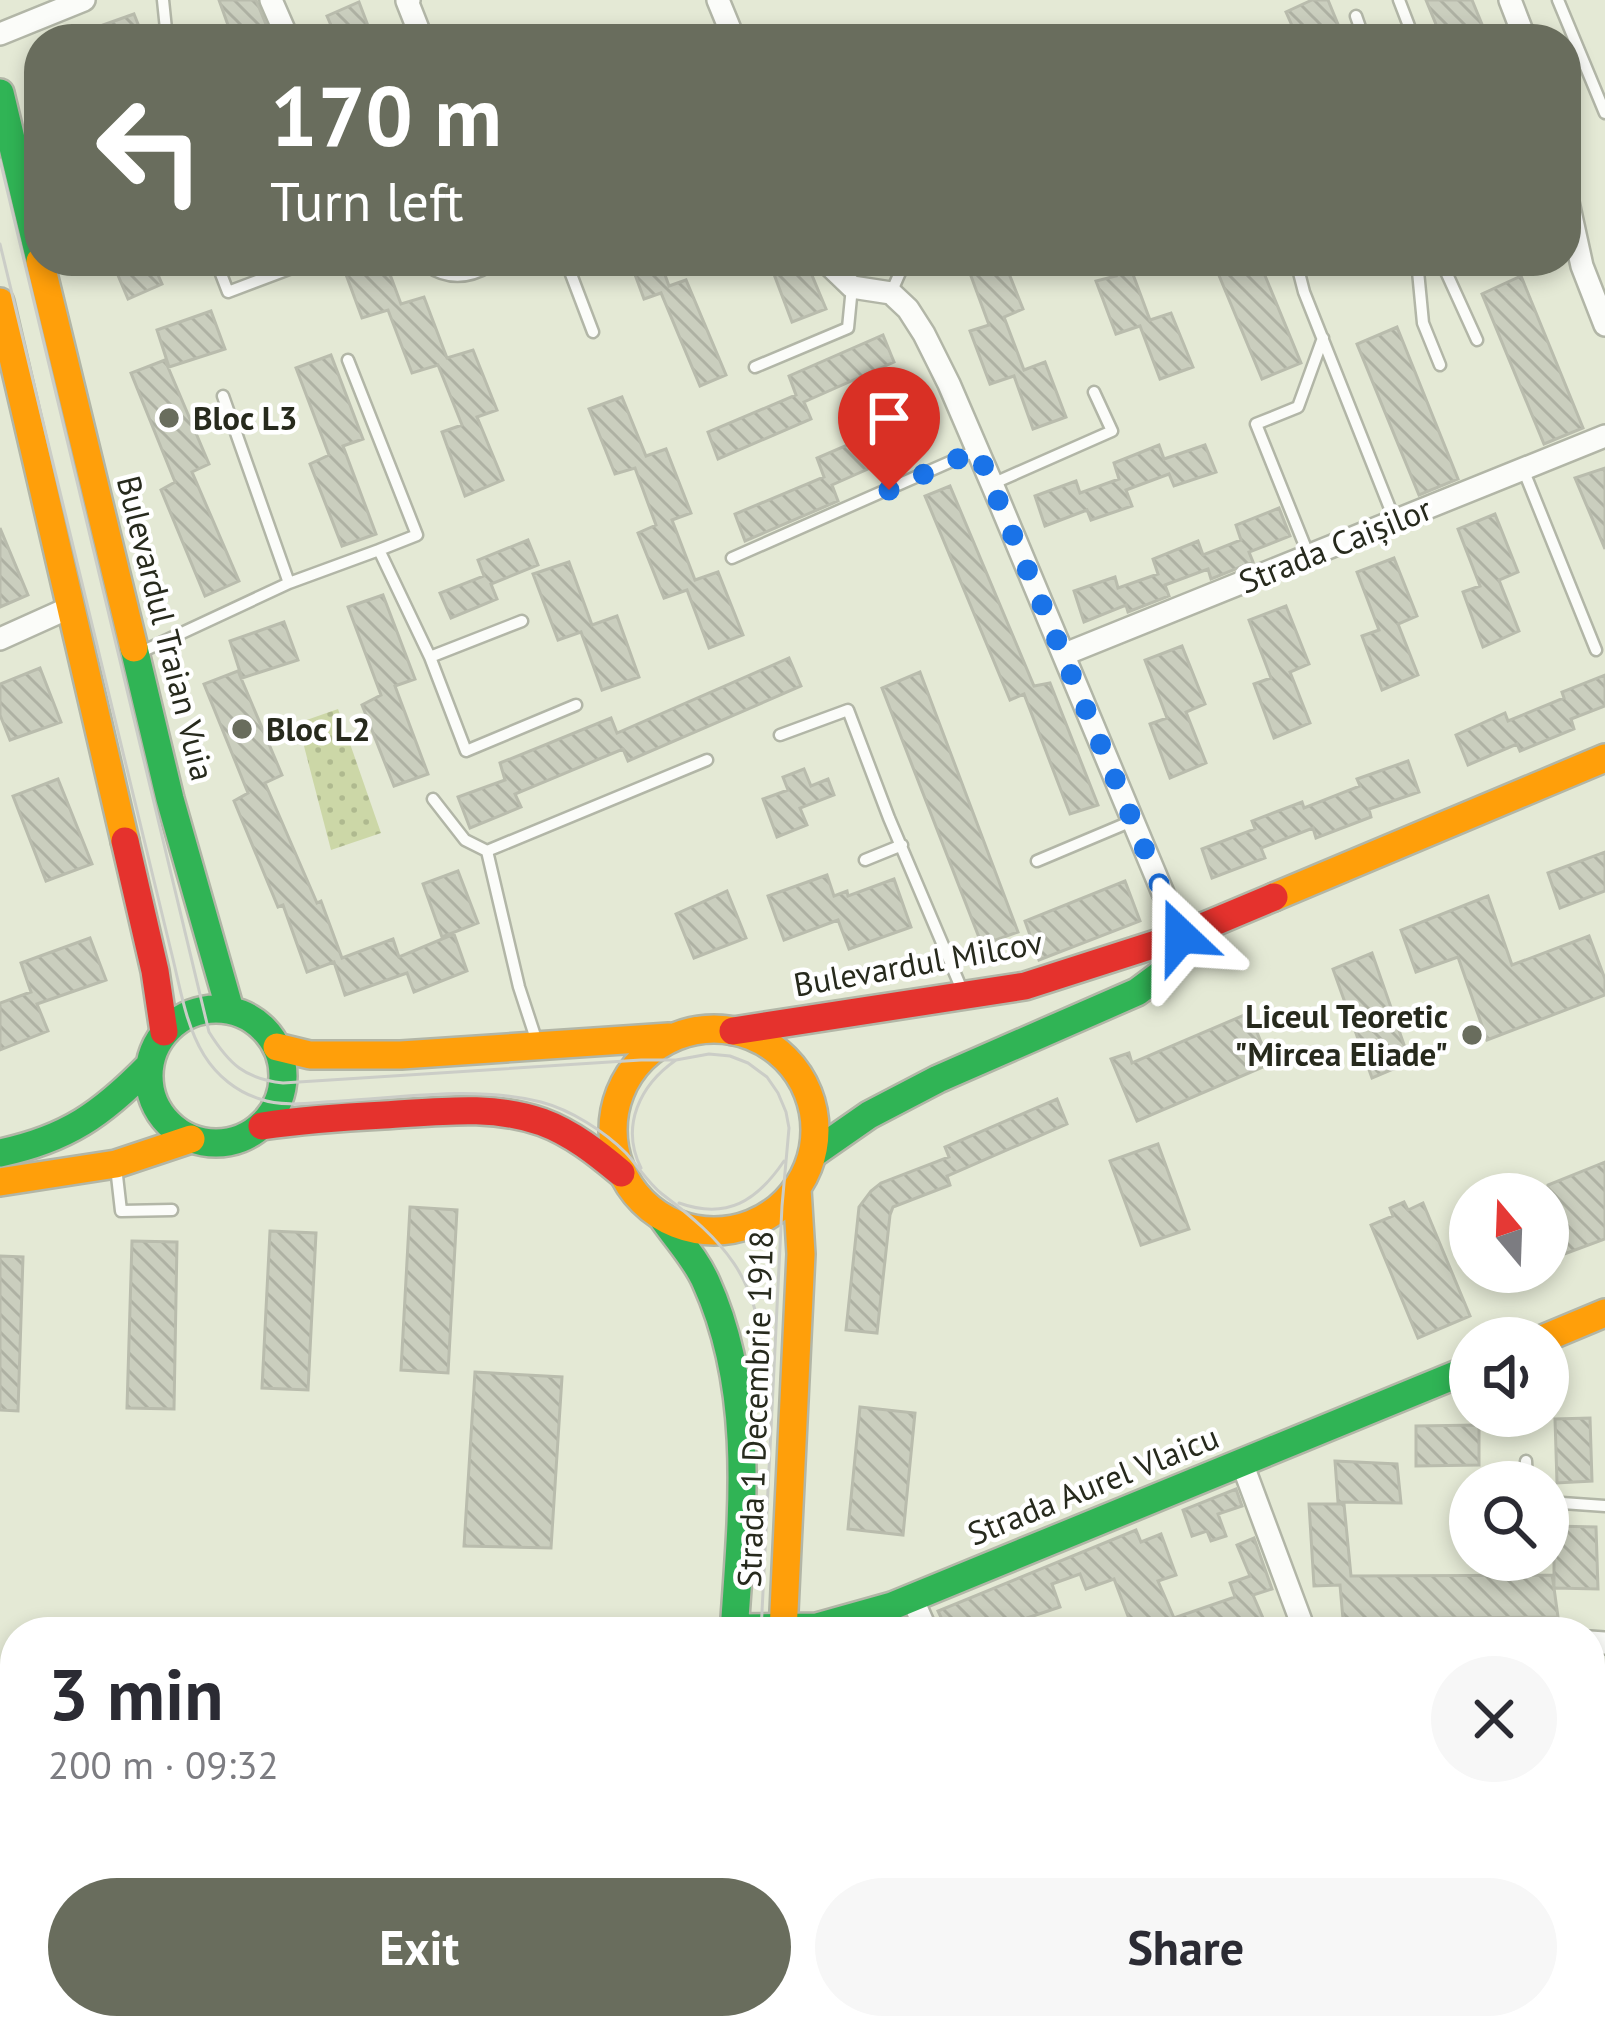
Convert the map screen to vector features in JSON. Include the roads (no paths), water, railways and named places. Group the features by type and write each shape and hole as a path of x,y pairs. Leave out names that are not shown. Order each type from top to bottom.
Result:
{"main road":[{"name":"Bulevardul Traian Vuia","path":"0,93 24,192"},
{"name":"Bulevardul Traian Vuia","path":"44,276 170,799 230,1010"},
{"path":"0,302 155,971 164,1032"},
{"name":"Bulevardul Milcov","path":"733,1031 1025,986 1181,936 1605,758"},
{"path":"813,1154 869,1115 938,1079 1137,992 1172,966 1181,936"},
{"path":"262,1126 278,1103 283,1082 277,1047 266,1031 230,1010 205,1010 187,1015 164,1032 149,1066 149,1089 157,1110 172,1128 210,1143 228,1142 262,1126 296,1120 494,1112 541,1121 584,1142 664,1220 709,1232 760,1221 782,1206 797,1189 813,1154 813,1108 793,1066 756,1038 733,1031 379,1055 310,1055 277,1047"},
{"path":"620,1173 612,1141 618,1097 641,1060 675,1037"},
{"path":"0,1153 42,1144 86,1124 149,1066"},
{"path":"0,1182 116,1164 191,1139"},
{"name":"Strada 1 Decembrie 1918","path":"784,1617 800,1254 797,1189"},
{"name":"Strada 1 Decembrie 1918","path":"664,1220 706,1281 728,1346 740,1409 743,1482 735,1617"},
{"path":"1569,1328 1605,1313"},
{"name":"Strada Aurel Vlaicu","path":"850,1617 912,1598 1449,1378"}],"street":[{"path":"25,24 84,0"},
{"path":"1581,262 1605,325"},
{"path":"841,276 852,287 891,293 924,334 992,484 1181,936"},
{"name":"Strada Caișilor","path":"1065,655 1605,436"},
{"path":"0,639 70,607"},
{"path":"1242,1463 1299,1617"},
{"path":"912,1598 920,1617"}],"lane":[{"path":"1356,16 1359,24"},
{"path":"1581,55 1605,113"},
{"path":"222,276 228,292 269,276"},
{"path":"572,276 593,332"},
{"path":"891,293 898,276"},
{"path":"1300,276 1395,521"},
{"path":"1418,276 1423,323 1440,364"},
{"path":"1450,276 1477,340"},
{"path":"755,367 848,328 852,287"},
{"path":"1309,556 1256,424 1298,406 1323,338"},
{"path":"136,654 289,584 417,535 348,360"},
{"path":"992,484 1112,431 1094,392"},
{"path":"223,396 289,584"},
{"path":"733,558 977,450"},
{"path":"1523,470 1596,650"},
{"path":"380,550 430,657 466,751 576,706"},
{"path":"430,657 522,621"},
{"path":"780,735 848,710 966,997"},
{"path":"434,799 465,840 487,851 707,760"},
{"path":"1037,861 1132,821"},
{"path":"865,860 902,845"},
{"path":"487,851 537,1046"},
{"path":"116,1164 121,1211 172,1210"},
{"path":"1569,1503 1605,1506"}],"tram line":[{"path":"0,160 24,260"},
{"path":"0,244 184,1004 209,1063 243,1092 280,1103 492,1095 541,1102 575,1116 617,1145 734,1263 754,1305 762,1357"},
{"path":"28,276 209,1032 224,1053 248,1074 283,1083 676,1060 709,1054 748,1063 778,1093 789,1128 762,1617"},
{"path":"641,1168 633,1137 637,1108 652,1082 676,1060"},
{"path":"679,1203 712,1209 739,1203 763,1187 784,1161"}],"place":[{"name":"Bloc L3","path":"169,418"},
{"name":"Bloc L2","path":"242,729"},
{"name":"Liceul Teoretic \"Mircea Eliade\"","path":"1472,1035"}]}
